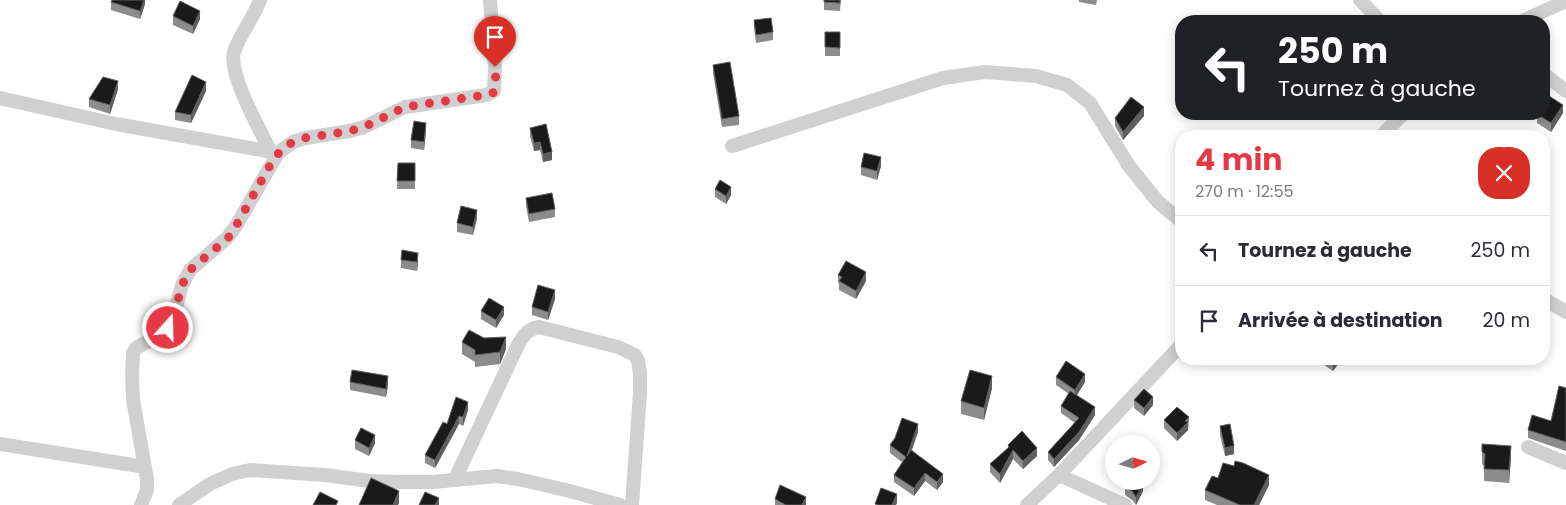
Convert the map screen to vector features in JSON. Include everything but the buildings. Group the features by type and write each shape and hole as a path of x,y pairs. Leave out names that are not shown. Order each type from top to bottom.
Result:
{"street":[{"path":"260,0 234,53 234,73 275,153"},
{"path":"141,505 147,490 132,377 133,353 136,348 160,336 168,328 173,319 182,285 190,270 228,238 275,153 293,142 305,138 357,129 405,107 492,94 495,87 495,67 490,0"},
{"path":"1360,0 1374,15"},
{"path":"1535,15 1566,1"},
{"path":"732,146 943,78 985,72 1036,76 1067,85 1090,103 1129,166 1158,202 1175,216"},
{"path":"1550,79 1566,91"},
{"path":"0,98 116,124 275,153"},
{"path":"1387,130 1397,120"},
{"path":"1550,302 1566,312"},
{"path":"455,479 518,345 525,333 531,328 539,327 618,347 635,355 640,373 640,393 632,505"},
{"path":"1027,505 1059,475 1175,351"},
{"path":"0,444 145,466"},
{"path":"1528,447 1566,463"},
{"path":"179,505 210,484 232,474 250,470 325,475 370,481 432,482 497,476 570,491 620,505"},
{"path":"1059,475 1125,505"}],"route":[{"path":"168,328 173,319 182,285 190,270 228,238 273,160 283,148 305,138 364,127 405,107 492,94 495,87 495,67"}]}
